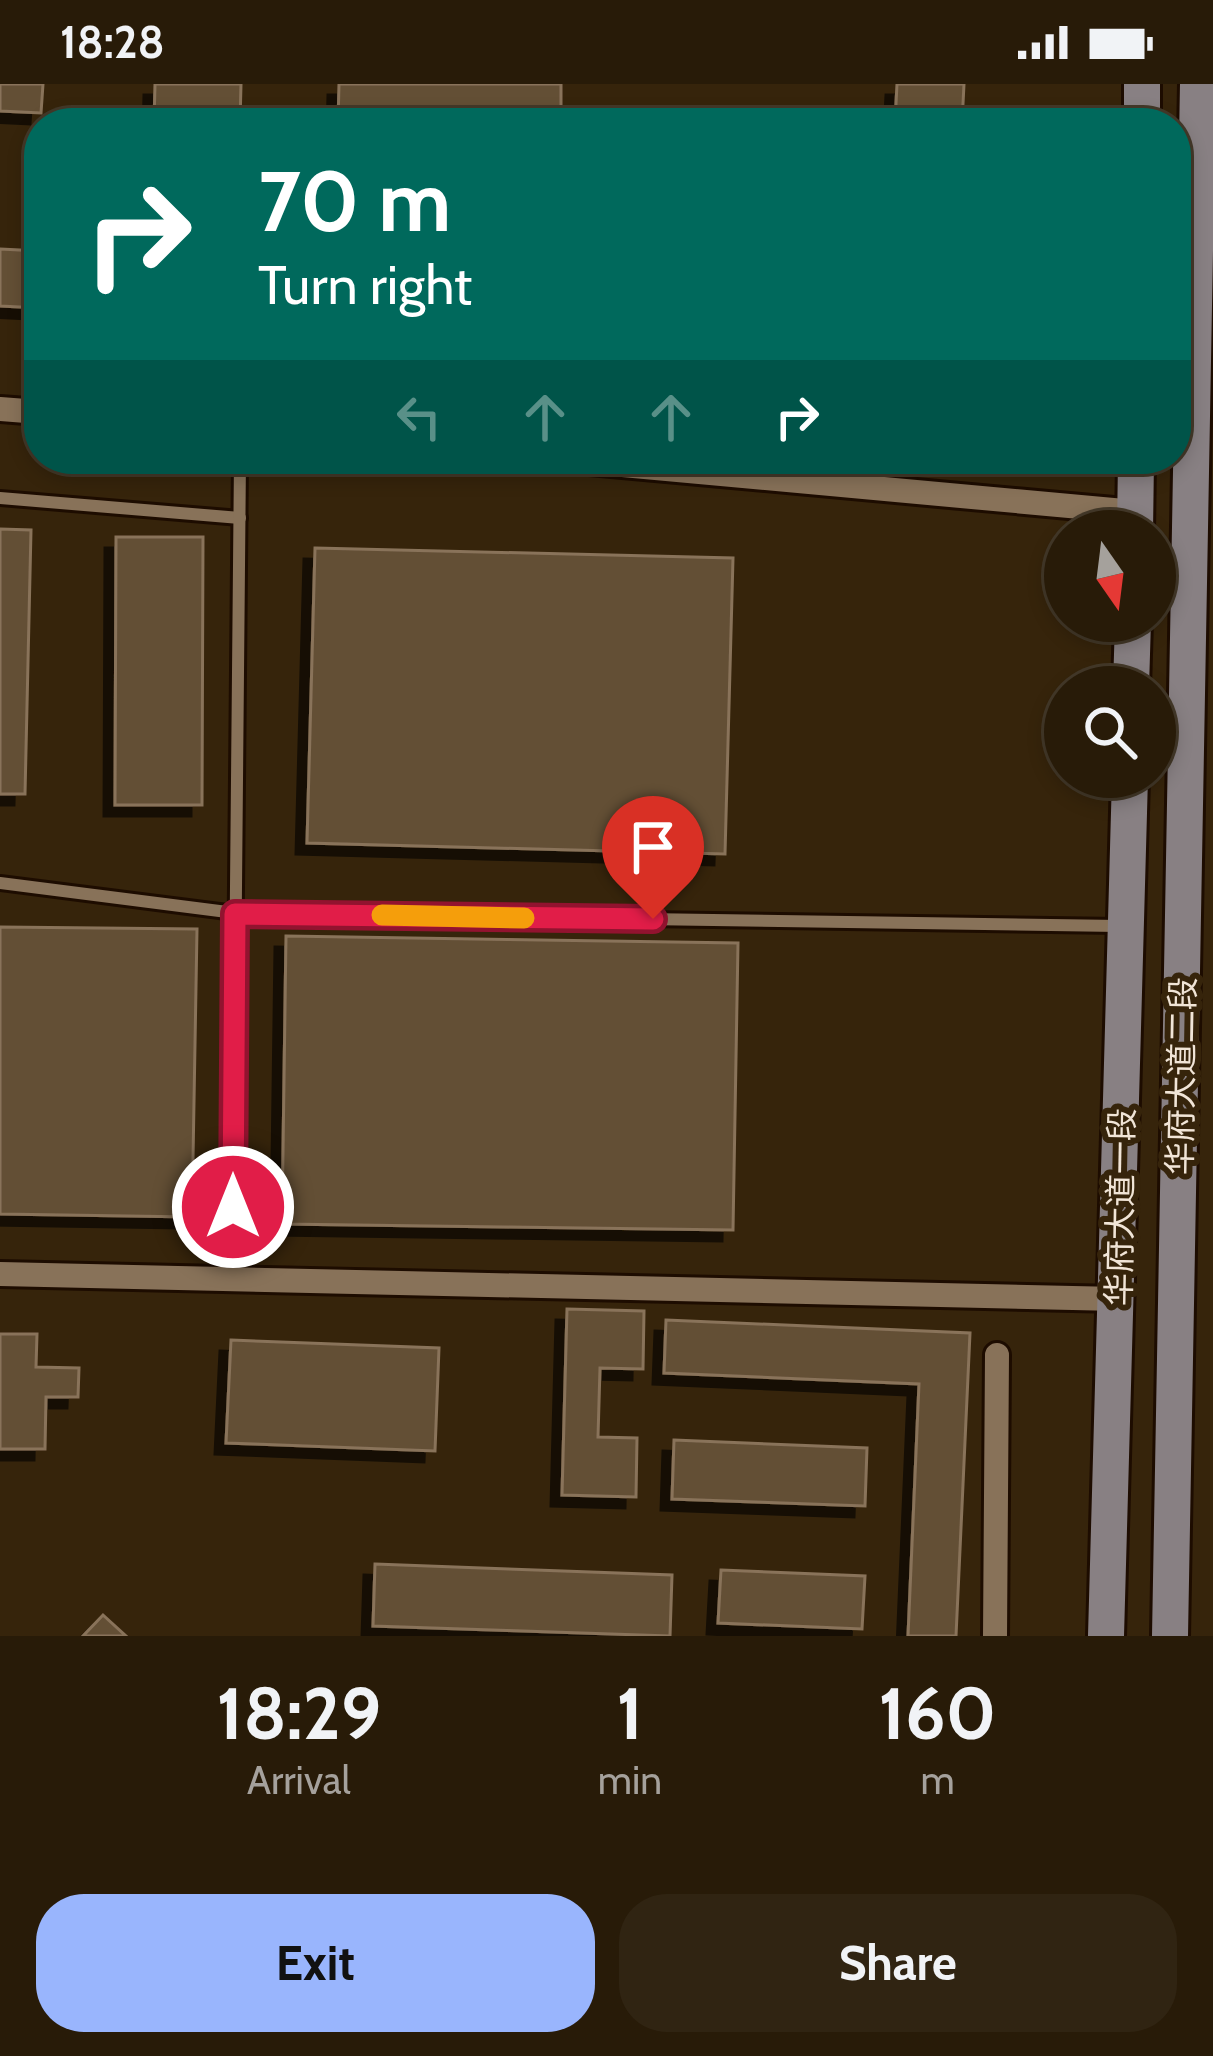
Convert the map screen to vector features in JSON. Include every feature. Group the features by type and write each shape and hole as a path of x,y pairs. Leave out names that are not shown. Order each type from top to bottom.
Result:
{"main road":[{"name":"华府大道二段","path":"1191,472 1198,84"},
{"path":"1135,510 1136,474"},
{"name":"华府大道二段","path":"1170,1636 1191,474"},
{"name":"华府大道一段","path":"1106,1636 1129,798"}],"street":[{"path":"696,474 1044,511"},
{"path":"0,1274 1118,1299"},
{"path":"995,1636 997,1355"}],"lane":[{"path":"233,1207 241,474"},
{"path":"0,498 240,518"},
{"path":"0,883 235,914 1126,926"}],"building":[{"path":"0,84 43,84 41,108 0,111"},
{"path":"155,84 241,84 240,108 154,108"},
{"path":"339,84 561,84 561,108 338,108"},
{"path":"897,84 964,84 963,108 896,108"},
{"path":"0,249 24,250 24,307 0,306"},
{"path":"0,529 31,530 25,794 0,794"},
{"path":"116,537 203,537 202,805 115,805"},
{"path":"315,548 733,558 725,854 307,843"},
{"path":"0,927 197,929 192,1217 0,1214"},
{"path":"286,936 738,943 733,1230 282,1224"},
{"path":"567,1309 644,1311 643,1369 600,1368 598,1437 637,1438 636,1497 562,1495"},
{"path":"666,1320 970,1333 956,1636 908,1636 919,1384 664,1373"},
{"path":"0,1334 37,1334 36,1367 79,1368 78,1397 46,1397 45,1449 0,1449"},
{"path":"231,1340 439,1348 435,1451 226,1443"},
{"path":"674,1440 867,1448 865,1506 672,1499"},
{"path":"375,1564 672,1575 670,1636 373,1626"},
{"path":"721,1570 865,1576 862,1629 718,1623"},
{"path":"103,1615 126,1636 83,1636"}],"slow traffic":[{"path":"382,915 524,918"}],"route":[{"path":"233,1207 235,914 653,919"}]}
